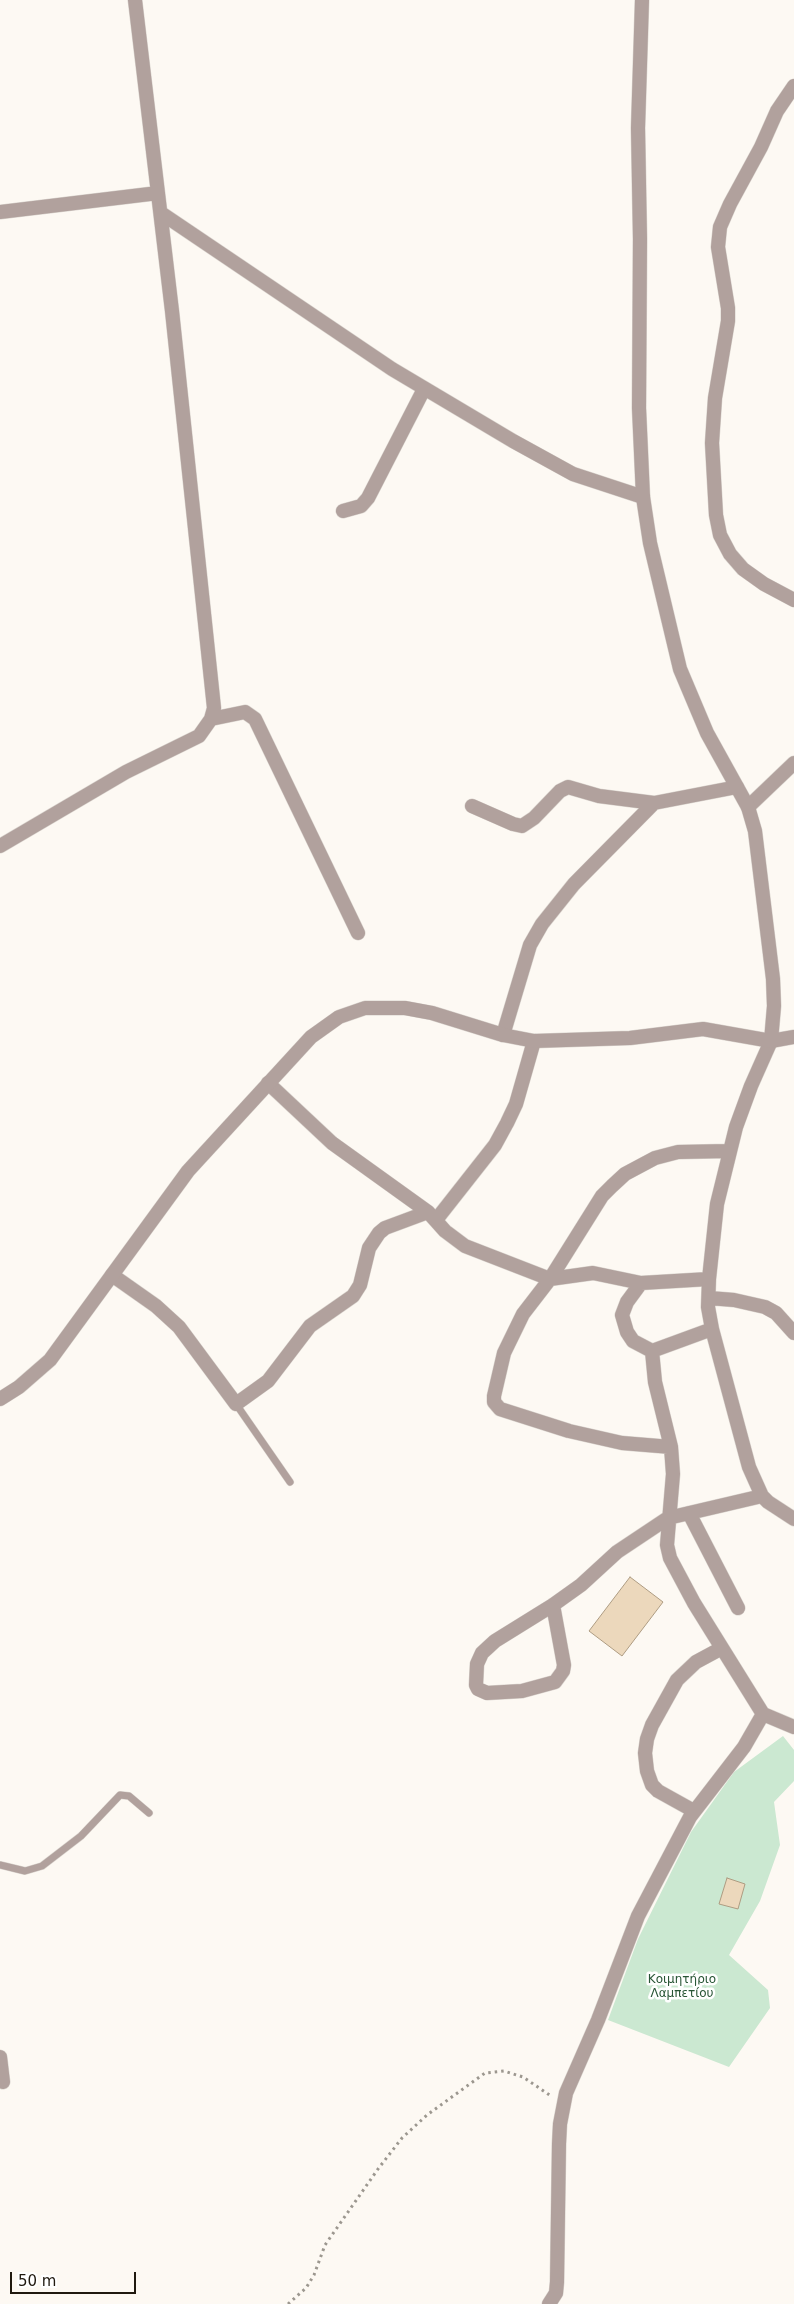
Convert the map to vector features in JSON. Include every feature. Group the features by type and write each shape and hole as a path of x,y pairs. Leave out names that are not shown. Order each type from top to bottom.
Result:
{"street":[{"path":"0,846 126,772 199,736 211,719 214,708 161,213 135,0"},
{"path":"642,0 638,128 640,239 639,408 643,497 652,552 680,669 707,733 748,807 755,831 773,979 774,1006 771,1041 751,1086 729,1151 713,1228 708,1306 712,1329 749,1467 762,1496 775,1508 794,1519"},
{"path":"794,86 777,111 761,147 730,204 720,227 718,247 728,308 728,321 715,398 712,443 716,515 720,535 730,554 743,569 794,600"},
{"path":"0,212 158,193"},
{"path":"161,213 360,348 550,463 573,474 643,497"},
{"path":"343,511 362,506 368,498 424,388"},
{"path":"211,719 245,712 255,719 358,932"},
{"path":"748,807 794,763"},
{"path":"472,806 522,826 534,818 560,792 568,787 600,796 654,803 737,787"},
{"path":"503,1035 530,945 542,924 574,884 654,803"},
{"path":"0,1399 19,1387 50,1360 188,1171 311,1037 340,1017 365,1008 404,1008 432,1013 503,1035 534,1041 630,1038 703,1029 771,1041 794,1037"},
{"path":"112,1275 156,1306 178,1327 236,1404 268,1381 310,1326 320,1317 353,1296 360,1285 369,1248 379,1233 385,1228 432,1216 494,1144 516,1104 534,1041"},
{"path":"268,1082 332,1143 432,1216 445,1231 465,1246 550,1279 593,1273 641,1283 709,1279"},
{"path":"670,1447 622,1443 569,1431 500,1409 496,1406 494,1396 504,1353 523,1314 550,1279 602,1196 625,1174 655,1158 678,1152 729,1151"},
{"path":"641,1283 627,1302 622,1315 627,1332 633,1341 652,1351 712,1329"},
{"path":"709,1298 734,1300 765,1307 776,1313 794,1333"},
{"path":"652,1351 655,1382 670,1447 672,1474 667,1545 670,1558 694,1604 762,1714 794,1727"},
{"path":"553,1605 564,1665 555,1682 522,1691 488,1693 478,1689 476,1685 477,1664 482,1653 495,1641 553,1605 580,1585 617,1552 668,1518 762,1496"},
{"path":"689,1513 738,1608"},
{"path":"694,1811 658,1791 652,1785 647,1770 645,1753 647,1740 652,1724 677,1680 696,1662 722,1648"},
{"path":"549,2304 556,2292 557,2282 559,2144 563,2105 571,2080 598,2020 638,1916 694,1811 744,1747 762,1714"},
{"path":"0,2057 3,2082"}],"lane":[{"path":"236,1404 290,1482"},
{"path":"0,1865 25,1870 42,1866 82,1836 120,1795 128,1796 149,1813"}],"path":[{"path":"288,2304 306,2288 314,2275 325,2245 402,2138 452,2095 486,2073 504,2071 523,2076 563,2105"}],"green space":[{"name":"Κοιμητήριο Λαμπετίου","path":"783,1736 794,1750 794,1781 774,1802 780,1845 760,1901 729,1955 768,1990 770,2008 729,2067 608,2020 638,1939 691,1832 734,1772"}],"building":[{"path":"630,1577 663,1602 622,1656 589,1631"},
{"path":"727,1878 745,1884 738,1909 719,1904"}]}
